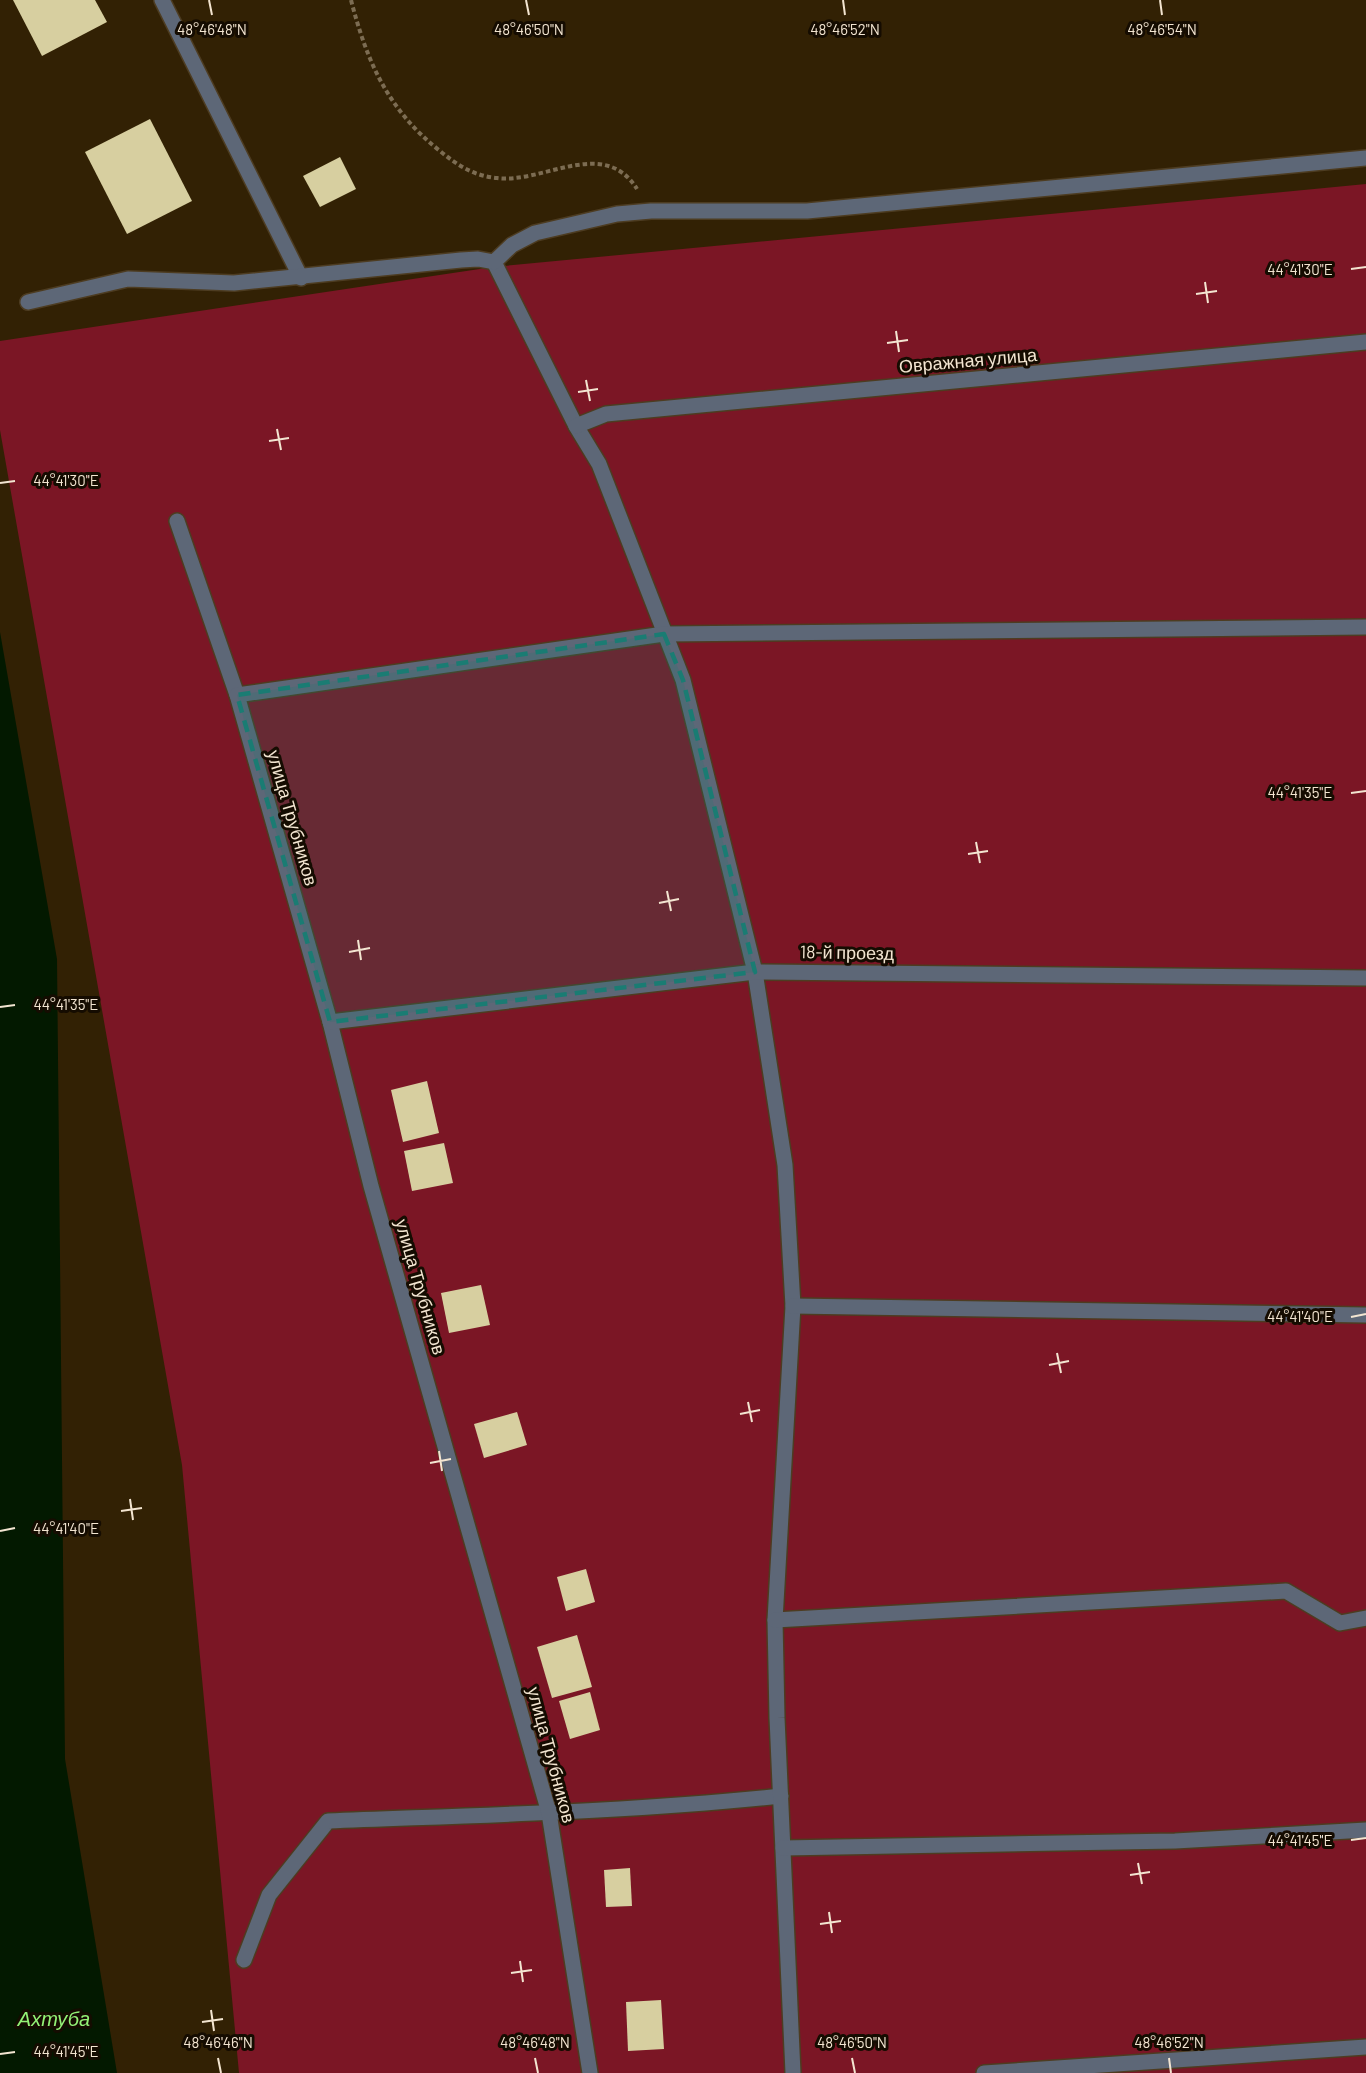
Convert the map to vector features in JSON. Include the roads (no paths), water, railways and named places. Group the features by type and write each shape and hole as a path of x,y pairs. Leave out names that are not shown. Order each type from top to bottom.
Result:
{"street":[{"path":"162,0 301,278"},
{"path":"494,262 512,245 535,233 617,214 651,211 807,211 1366,158"},
{"path":"28,302 128,279 234,283 301,278 478,258 494,262 576,426 599,464 683,680 755,972 784,1165 793,1306 775,1620 793,2073"},
{"name":"Овражная улица","path":"576,426 606,414 1366,342"},
{"name":"улица Трубников","path":"177,521 237,695 330,1022 371,1186 549,1813 590,2073"},
{"path":"237,695 664,634 1366,627"},
{"name":"18-й проезд","path":"330,1022 755,972 1366,978"},
{"path":"793,1306 1366,1315"},
{"path":"775,1620 1286,1591 1340,1623 1366,1618"},
{"path":"244,1960 269,1895 328,1821 549,1813 781,1796"},
{"path":"783,1848 1175,1840 1366,1830"},
{"path":"984,2073 1366,2047"}],"water":[{"name":"Ахтуба","path":"0,632 57,959 65,1759 117,2073 0,2073"}]}
